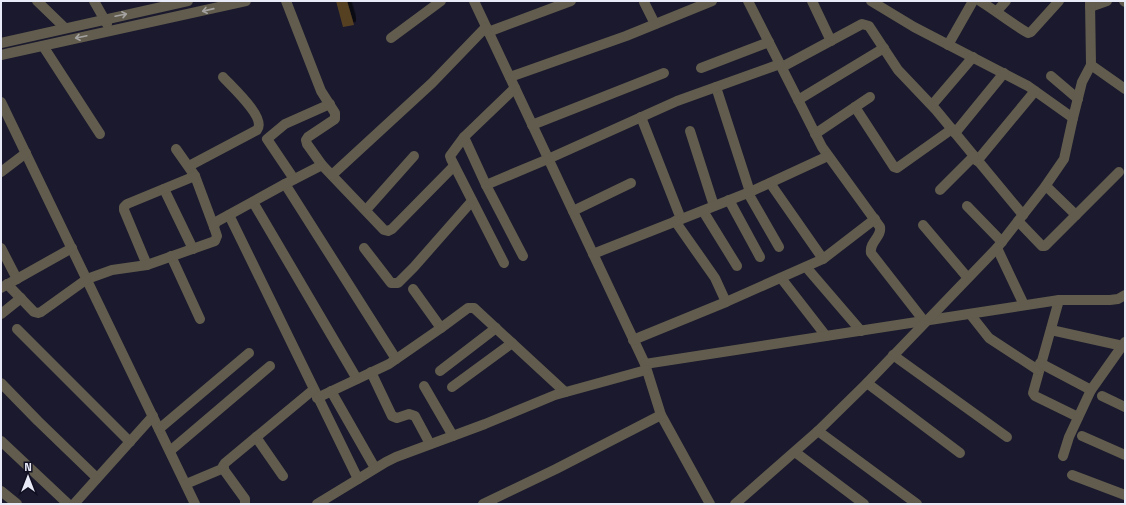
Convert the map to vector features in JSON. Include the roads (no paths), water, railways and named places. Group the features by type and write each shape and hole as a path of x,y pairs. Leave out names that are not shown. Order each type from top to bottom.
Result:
{"street":[{"path":"37,1 65,28"},
{"path":"94,1 111,31"},
{"path":"1,43 188,1"},
{"path":"1,55 246,1"},
{"path":"286,1 319,85 335,113 335,119 308,137 306,140 307,144 322,165 384,230 388,231 392,229 454,166"},
{"path":"391,38 441,1"},
{"path":"474,1 646,367 661,415 710,504"},
{"path":"332,175 432,83 487,29 572,1"},
{"path":"510,77 626,36 712,1"},
{"path":"748,1 815,134 828,156 875,219 881,230 881,233 871,246 871,253 925,321"},
{"path":"812,1 830,41"},
{"path":"871,1 914,27 1004,73 1035,91 1073,118"},
{"path":"948,44 973,1"},
{"path":"980,1 1013,24 1030,33 1059,1"},
{"path":"996,11 1006,1"},
{"path":"735,504 818,431 893,356 999,245 1046,186 1064,159 1083,80 1091,65 1090,4 1107,1"},
{"path":"644,2 655,24"},
{"path":"486,185 677,101 781,65 862,24 869,26 898,70 932,105 976,158 1020,218 1044,247 1118,172"},
{"path":"701,68 769,42"},
{"path":"43,46 100,134"},
{"path":"798,100 884,48"},
{"path":"932,105 973,57"},
{"path":"1091,65 1125,89"},
{"path":"532,125 664,73"},
{"path":"855,107 894,167 897,168 953,131 1004,73"},
{"path":"1051,76 1078,99"},
{"path":"188,166 257,130 259,127 253,110 222,77"},
{"path":"716,87 749,193 779,247"},
{"path":"504,263 450,156 464,136 515,88"},
{"path":"940,190 976,158 1035,91"},
{"path":"815,134 870,97"},
{"path":"1,102 186,484 191,502"},
{"path":"294,179 267,139 285,124 330,104"},
{"path":"641,117 678,220 715,278 726,302"},
{"path":"690,131 714,206"},
{"path":"464,136 486,185 523,256"},
{"path":"72,248 4,286 20,298 34,312 38,313 87,279 112,270 147,264 215,241 217,236 195,176 176,149"},
{"path":"1,172 26,153"},
{"path":"366,210 414,156"},
{"path":"593,254 749,193 828,156"},
{"path":"214,227 216,222 284,184 322,165"},
{"path":"147,264 124,207 127,204 195,176"},
{"path":"573,211 631,183"},
{"path":"770,183 823,259"},
{"path":"284,184 396,359"},
{"path":"1046,186 1076,215"},
{"path":"164,189 193,249"},
{"path":"364,248 391,283 398,283 414,267 472,200"},
{"path":"729,200 760,257"},
{"path":"253,202 357,379"},
{"path":"967,206 999,245 1024,305"},
{"path":"703,211 738,266"},
{"path":"229,215 358,479"},
{"path":"633,340 726,302 823,259 875,219"},
{"path":"923,225 968,277"},
{"path":"1,248 4,259 17,279"},
{"path":"171,256 200,319"},
{"path":"806,267 861,331"},
{"path":"781,278 826,336"},
{"path":"413,289 442,328"},
{"path":"316,504 396,457 485,424 542,400 646,367 826,336 1024,305 1060,300 1110,300 1124,297"},
{"path":"1,314 20,298"},
{"path":"1060,300 1039,366 1033,393 1035,396 1078,417"},
{"path":"245,504 244,499 223,466 225,463 256,437 316,394 331,392 396,359 442,328 468,308 474,308 565,392"},
{"path":"970,314 989,338 1039,366 1091,390"},
{"path":"440,370 496,328"},
{"path":"17,329 130,442"},
{"path":"1050,330 1124,344 1091,390 1078,417 1063,456"},
{"path":"452,387 512,343"},
{"path":"159,429 249,353"},
{"path":"893,356 1007,437"},
{"path":"170,451 270,366"},
{"path":"371,372 392,416 397,418 410,414 415,416 430,444"},
{"path":"1,382 38,421 97,478"},
{"path":"867,382 960,453"},
{"path":"424,386 453,436"},
{"path":"331,392 375,468"},
{"path":"1102,396 1125,407"},
{"path":"482,504 556,469 661,415"},
{"path":"74,504 153,416"},
{"path":"818,431 917,504"},
{"path":"1082,436 1125,455"},
{"path":"256,437 283,476"},
{"path":"1,441 68,504"},
{"path":"795,452 864,504"},
{"path":"186,484 224,468"},
{"path":"1072,474 1125,495"},
{"path":"1,491 16,504"}]}
